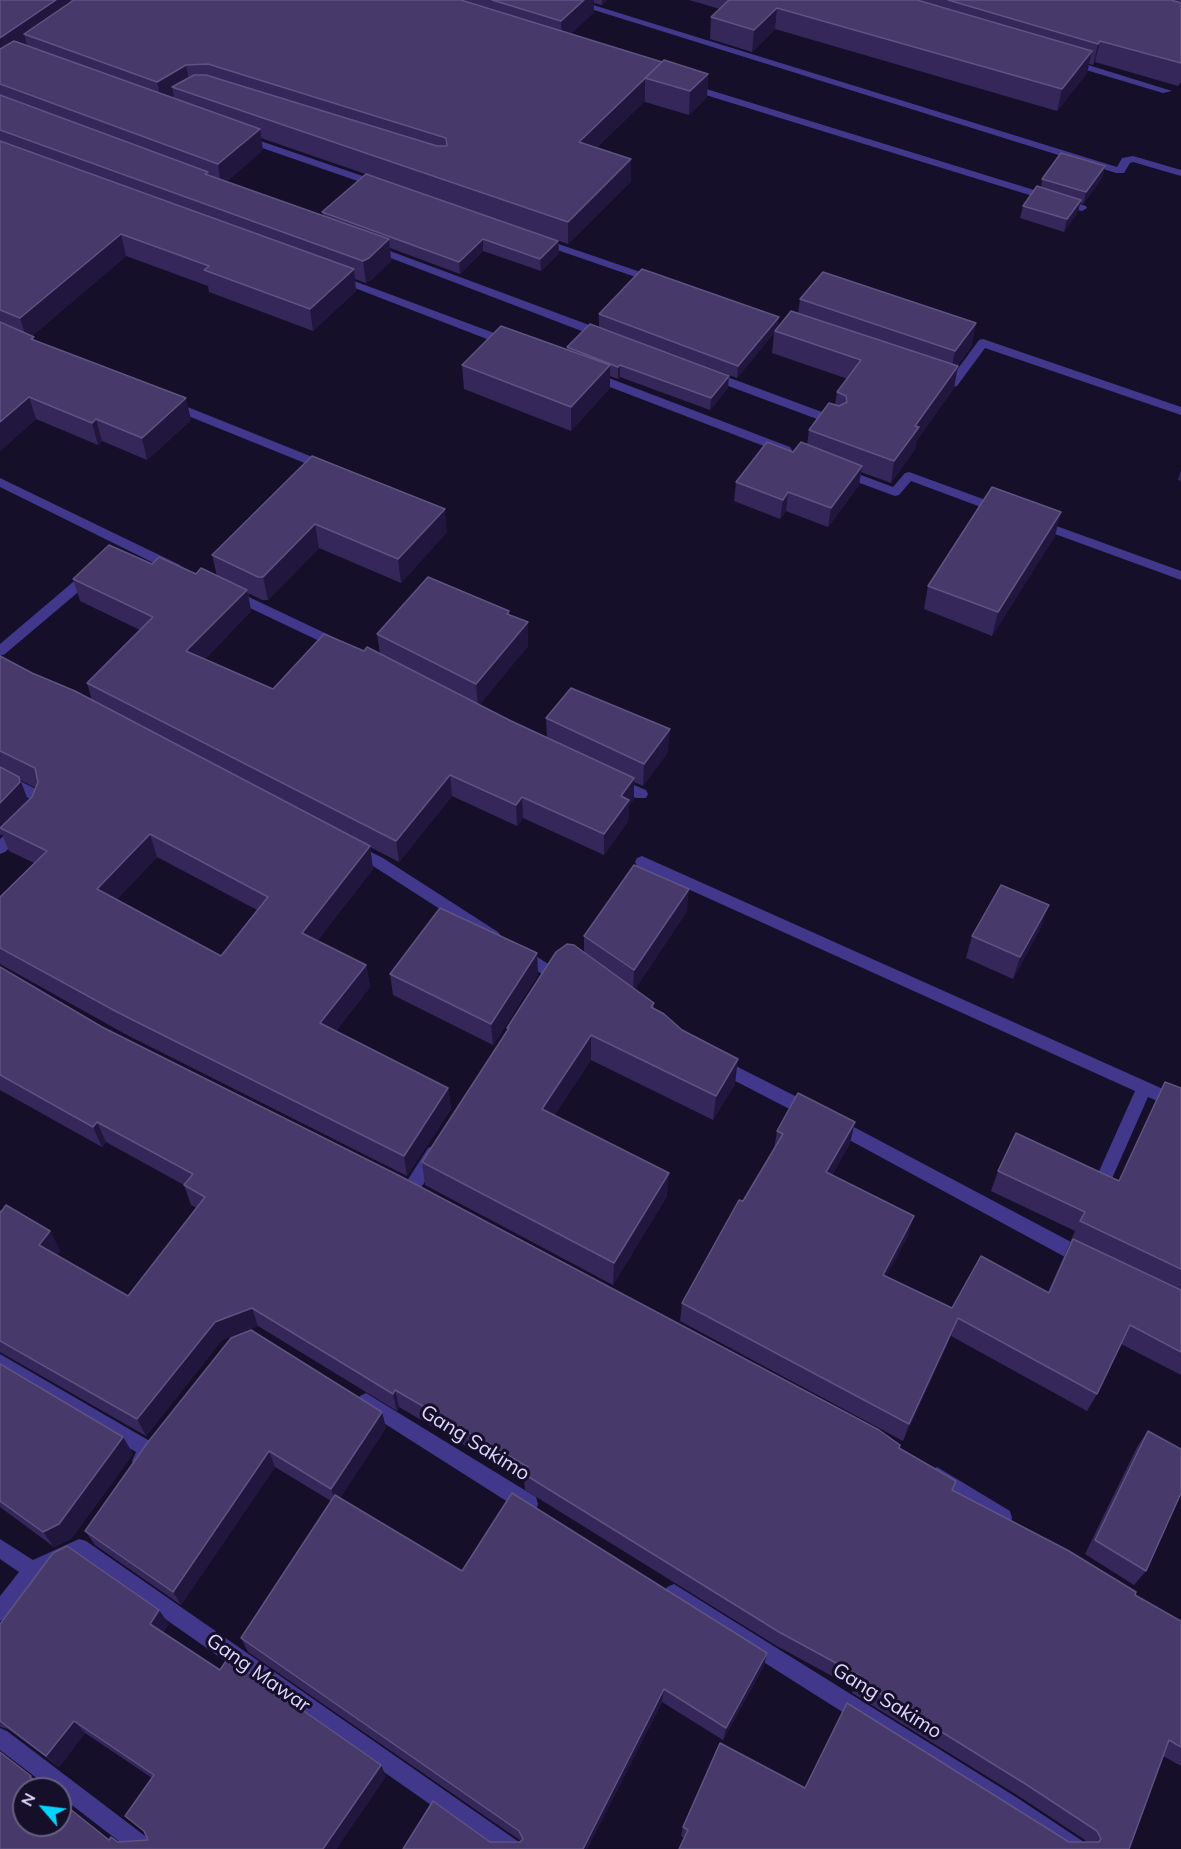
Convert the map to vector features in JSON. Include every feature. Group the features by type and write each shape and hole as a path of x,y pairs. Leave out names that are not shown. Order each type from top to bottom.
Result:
{"street":[{"path":"567,0 1120,171 1126,160 1133,159 1181,173"},
{"path":"1055,58 1167,91"},
{"path":"681,85 1082,208"},
{"path":"230,134 388,188"},
{"path":"535,239 671,286"},
{"path":"357,242 614,338"},
{"path":"331,275 519,347"},
{"path":"930,376 953,383 984,343 1181,411"},
{"path":"703,372 837,422"},
{"path":"585,373 795,454"},
{"path":"162,401 335,471"},
{"path":"829,467 895,492 909,476 1181,576"},
{"path":"0,482 121,548 189,574"},
{"path":"0,651 99,567"},
{"path":"221,589 349,650"},
{"path":"600,775 641,794"},
{"path":"0,776 37,796 39,806 34,815 0,848"},
{"path":"336,840 378,862 547,976 565,962"},
{"path":"642,862 1181,1104"},
{"path":"708,1059 1102,1266"},
{"path":"1104,1178 1144,1088"},
{"path":"411,1189 443,1139"},
{"path":"0,1362 149,1450"},
{"name":"Gang Sakimo","path":"351,1393 543,1513"},
{"path":"130,1477 164,1431"},
{"path":"919,1464 1016,1526"},
{"path":"0,1611 32,1570 79,1548 92,1530"},
{"path":"0,1548 32,1570"},
{"name":"Gang Mawar","path":"79,1548 512,1849"},
{"name":"Gang Sakimo","path":"655,1582 1010,1804 1077,1849"},
{"path":"0,1738 146,1849"}],"building":[{"path":"0,0 56,0 0,38"},
{"path":"74,0 461,0 662,62 579,142 631,159 568,222 172,87 194,75 206,75 437,146 447,146 446,138 208,64 186,65 157,82 24,34"},
{"path":"492,0 584,0 561,21"},
{"path":"729,0 917,0 1092,51 1062,89 777,8 754,30 711,17"},
{"path":"948,0 1171,0 1181,3 1181,63 1100,41 1098,44"},
{"path":"14,41 260,129 218,164 0,84 0,49"},
{"path":"664,60 708,74 690,91 645,78"},
{"path":"0,95 208,172 205,174 389,239 363,261 0,130"},
{"path":"0,141 354,269 310,309 204,270 209,266 121,234 20,318 0,310"},
{"path":"1061,153 1105,166 1086,192 1042,179"},
{"path":"366,174 558,241 540,259 483,239 459,262 322,212"},
{"path":"1037,186 1081,200 1067,219 1023,206"},
{"path":"642,269 779,317 738,366 599,314"},
{"path":"823,272 976,323 955,351 800,299"},
{"path":"791,311 958,366 915,426 919,427 894,461 809,430 829,403 839,406 847,402 846,396 837,392 861,360 775,331"},
{"path":"0,322 34,337 31,339 186,398 142,438 96,419 92,423 29,397 0,422"},
{"path":"590,324 729,376 711,398 620,365 618,367 567,347"},
{"path":"501,326 610,365 571,407 462,365"},
{"path":"767,442 793,452 801,442 862,466 831,508 788,492 783,500 736,482"},
{"path":"312,456 445,509 398,559 315,524 263,577 258,577 212,555"},
{"path":"992,487 1061,512 998,612 928,586"},
{"path":"109,545 152,564 159,557 196,574 201,568 247,590 186,651 273,689 324,634 364,651 367,647 511,721 634,778 621,796 629,800 604,834 522,797 516,805 450,775 396,841 87,683 153,617 73,579"},
{"path":"428,577 509,611 507,614 528,622 476,684 377,634"},
{"path":"0,656 32,673 75,691 370,846 302,933 366,965 320,1023 448,1088 404,1156 117,1012 0,948 0,897 47,851 0,828 32,797 38,782 35,768 0,751","holes":["150,834 268,897 221,956 97,889"]},
{"path":"571,688 670,729 644,764 546,718"},
{"path":"0,767 19,777 20,782 0,803"},
{"path":"634,865 689,889 634,970 584,936"},
{"path":"1001,885 1049,905 1020,957 972,936"},
{"path":"440,908 537,953 491,1024 390,974"},
{"path":"567,944 574,945 654,1003 651,1007 664,1014 682,1030 738,1059 716,1096 591,1035 542,1109 669,1173 614,1263 422,1162 556,952"},
{"path":"0,967 102,1027 400,1176 879,1430 900,1445 899,1448 956,1481 952,1490 1069,1551 1136,1592 1135,1595 1181,1621 1181,1747 1169,1740 1129,1849 679,1849 688,1830 683,1827 720,1743 805,1788 847,1703 1069,1842 1099,1842 1101,1839 1097,1831 1027,1785 858,1680 860,1676 779,1632 524,1474 528,1467 395,1390 393,1394 252,1308 215,1322 137,1419 0,1341 0,1211 6,1205 50,1231 39,1245 128,1296 205,1197 184,1185 193,1174 97,1122 93,1127 0,1075"},
{"path":"1165,1082 1181,1088 1181,1269 1080,1221 1085,1212 998,1171 1016,1133 1119,1181"},
{"path":"798,1093 855,1122 826,1172 914,1216 883,1275 952,1308 981,1256 1049,1293 1073,1239 1181,1290 1181,1352 1130,1325 1097,1394 958,1318 909,1424 682,1303 739,1200 743,1201 783,1134 777,1131"},
{"path":"251,1330 382,1412 331,1489 269,1451 173,1592 85,1531 148,1442 231,1338"},
{"path":"0,1364 123,1437 59,1524 43,1532 0,1501"},
{"path":"1148,1431 1181,1449 1181,1493 1146,1571 1095,1540"},
{"path":"512,1493 767,1653 726,1728 664,1689 583,1849 403,1849 433,1801 490,1842 520,1842 523,1839 519,1831 241,1638 335,1495 462,1571"},
{"path":"67,1546 159,1610 150,1624 220,1670 228,1658 381,1765 323,1849 0,1849 0,1752 31,1776 12,1777 12,1837 72,1837 72,1811 109,1840 111,1837 118,1842 148,1840 144,1831 125,1816 154,1775 74,1721 46,1756 0,1721 0,1624 53,1553"}]}
